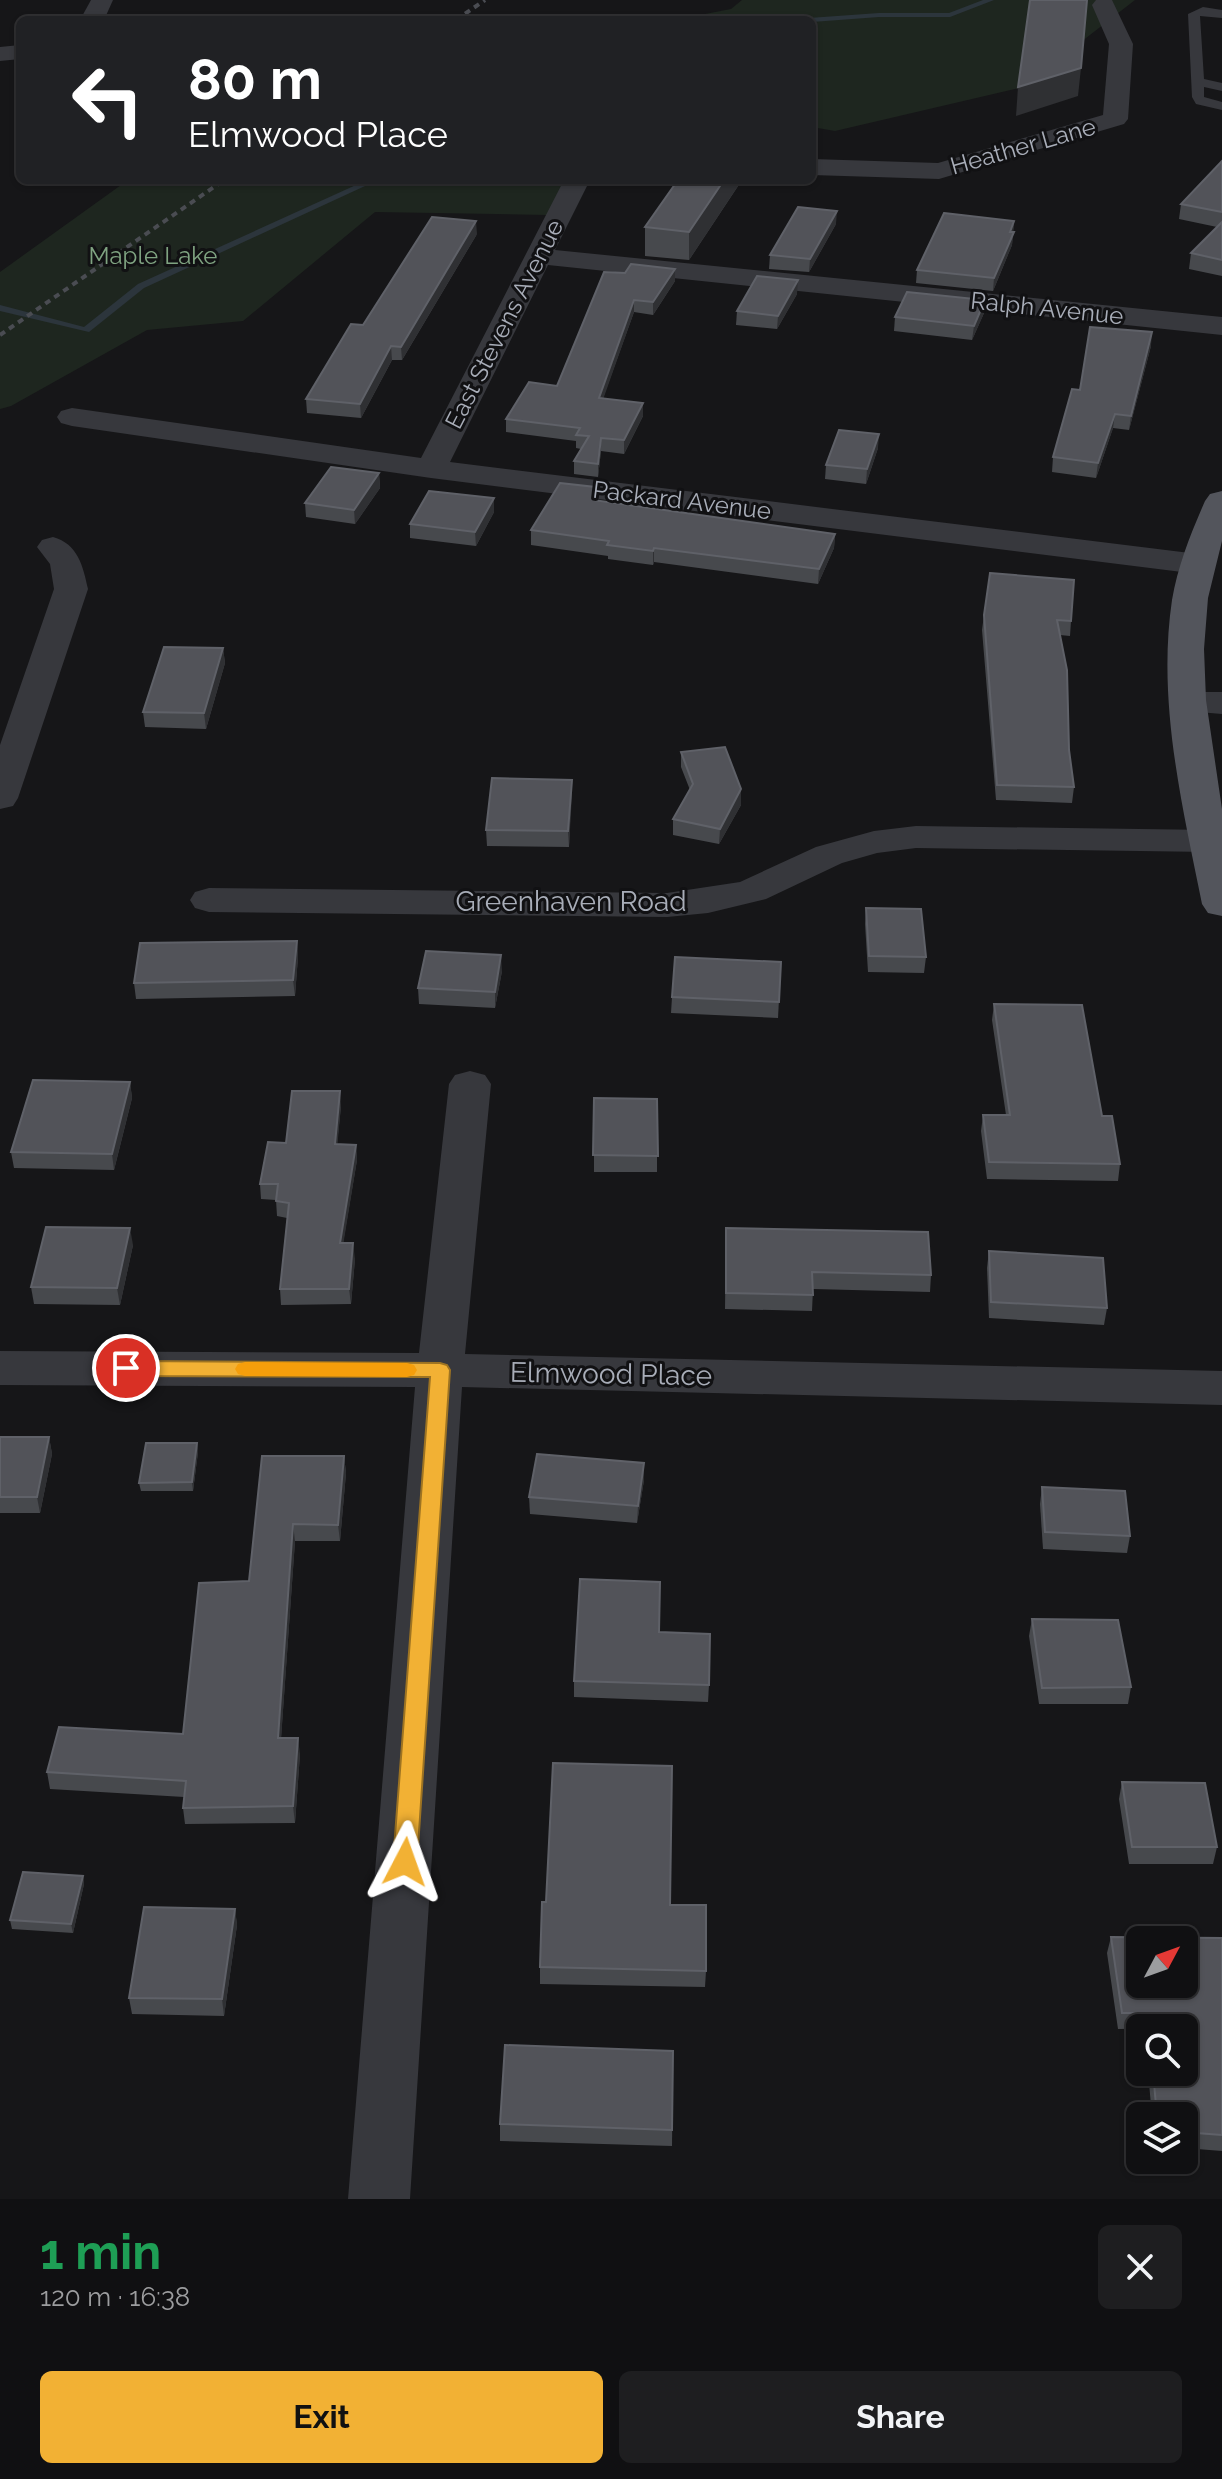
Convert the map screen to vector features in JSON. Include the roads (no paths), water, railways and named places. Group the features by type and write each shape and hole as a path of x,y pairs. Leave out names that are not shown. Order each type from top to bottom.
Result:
{"main road":[{"path":"1222,501 1198,564 1185,645 1204,703 1210,841 1222,904"}],"street":[{"name":"Heather Lane","path":"816,167 939,171 1115,119 1121,44 1104,5"},
{"name":"East Stevens Avenue","path":"431,469 575,184"},
{"name":"Ralph Avenue","path":"538,256 1222,326"},
{"name":"Packard Avenue","path":"72,417 431,469 1198,564"},
{"path":"0,798 71,589 66,562 53,547"},
{"name":"Greenhaven Road","path":"209,900 667,905 708,901 752,891 829,855 874,842 916,837 1210,841"},
{"path":"379,2199 440,1370 470,1084"},
{"name":"Elmwood Place","path":"0,1368 440,1370 1222,1388"}],"lane":[{"path":"1222,14 1203,11 1194,14 1201,101 1222,106"},
{"path":"1198,82 1222,87"}],"waterway":[{"path":"816,20 950,15 990,0"},
{"path":"0,308 86,330 141,286 365,184"}],"railway":[{"path":"462,16 485,0"},
{"path":"0,335 218,184"}],"park label":[{"name":"Maple Lake","path":"153,255"}]}
